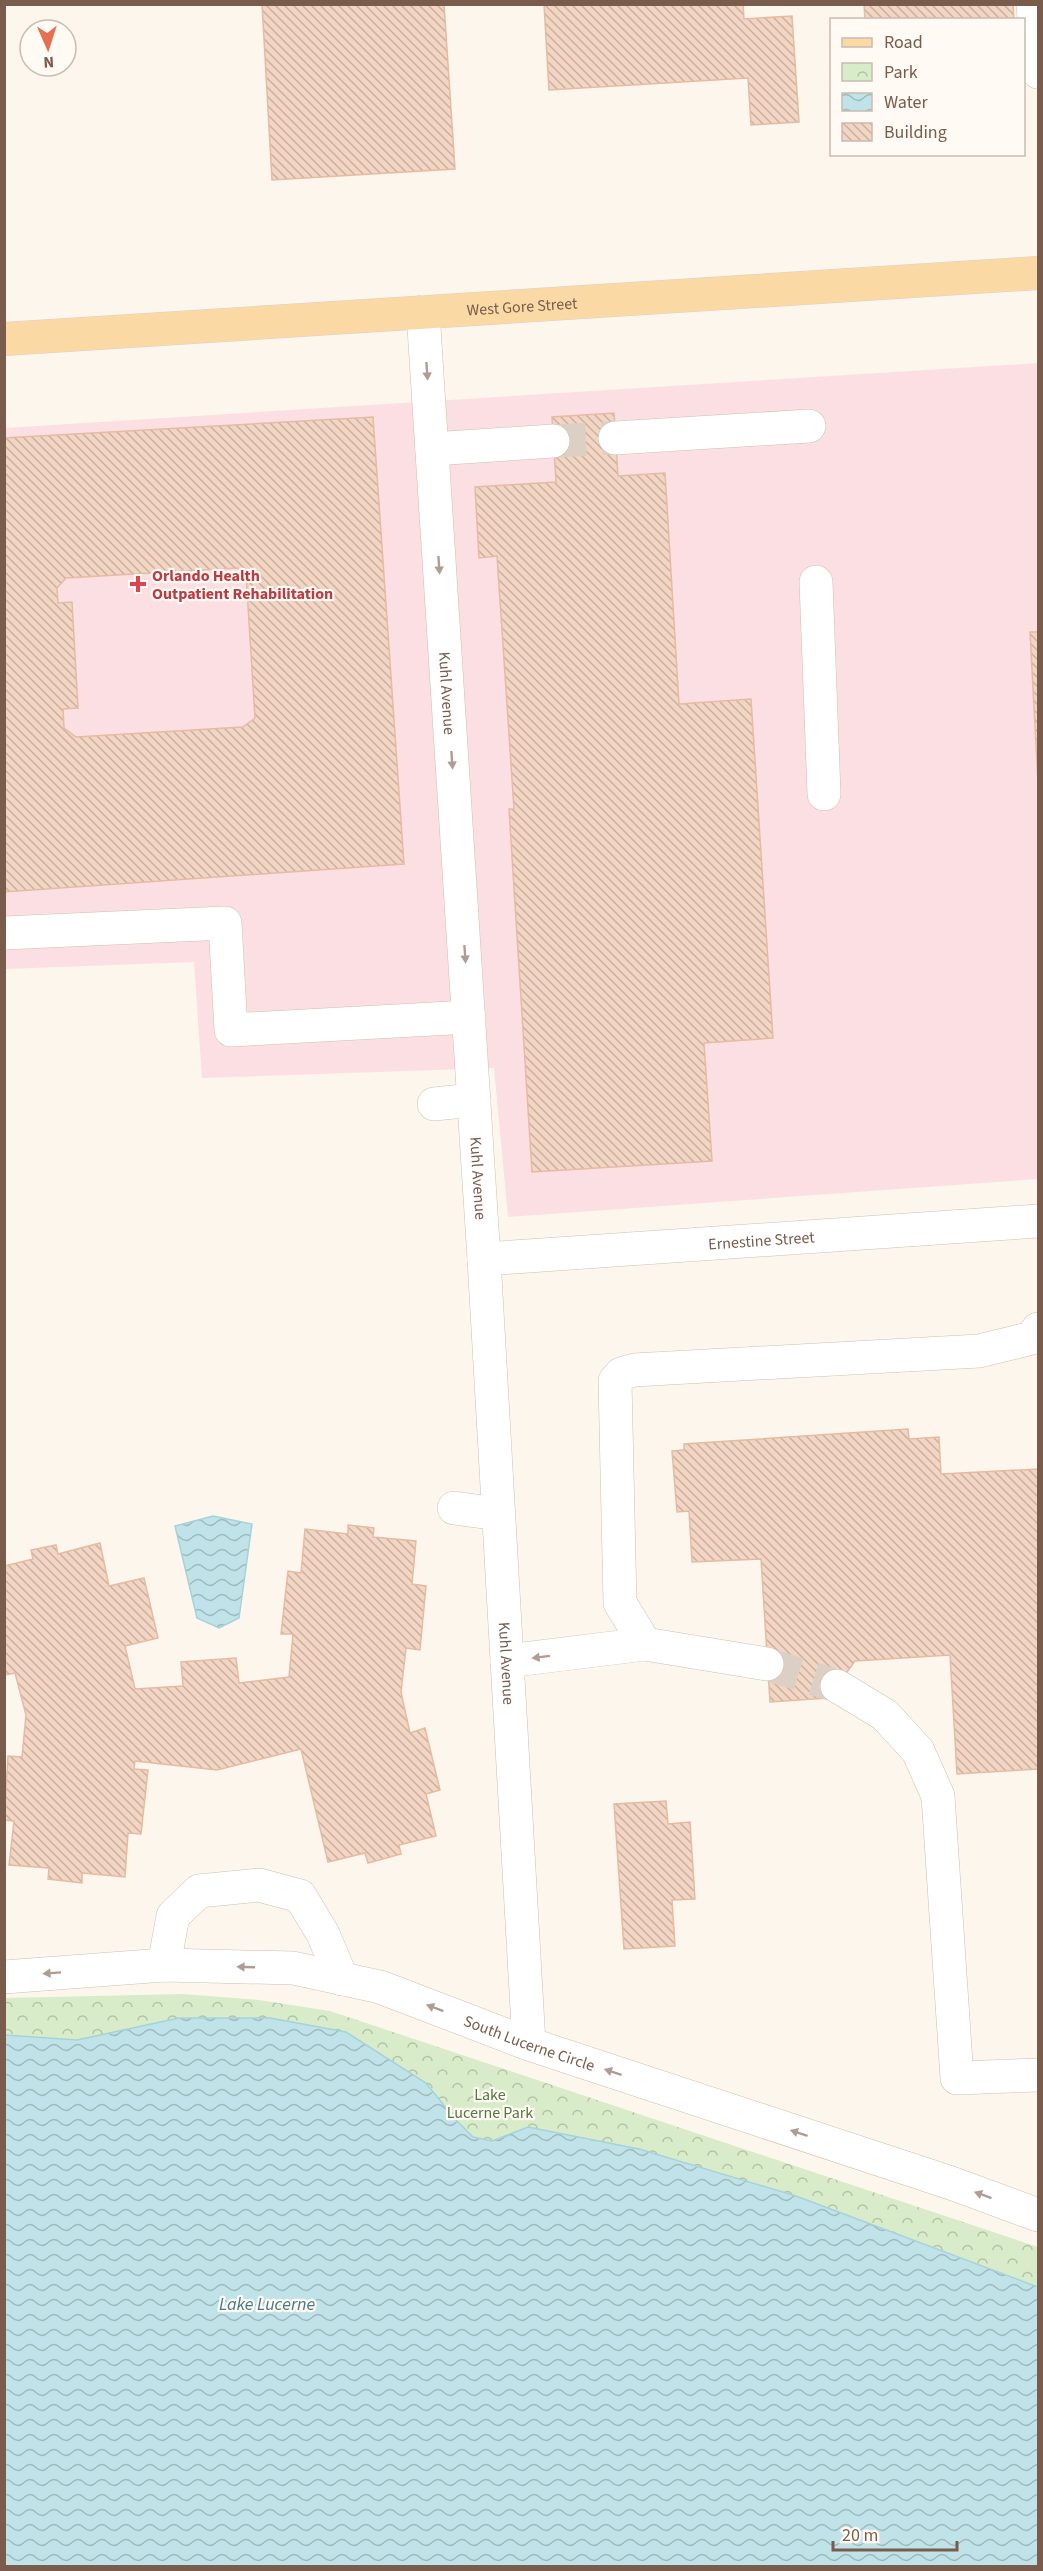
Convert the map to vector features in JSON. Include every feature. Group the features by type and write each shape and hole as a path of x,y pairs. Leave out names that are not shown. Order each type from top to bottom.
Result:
{"main road":[{"name":"West Gore Street","path":"4,339 1038,273"}],"street":[{"path":"1033,4 1038,71"},
{"name":"Kuhl Avenue","path":"423,312 484,1259 529,2044"},
{"path":"615,438 809,426"},
{"path":"432,448 553,441"},
{"path":"816,582 824,794"},
{"path":"4,933 225,923 231,1030 469,1017"},
{"path":"434,1104 474,1100"},
{"name":"Ernestine Street","path":"484,1259 1038,1221"},
{"path":"645,1644 620,1603 615,1381 621,1374 634,1370 979,1352 1032,1338 1038,1329"},
{"path":"454,1508 498,1514"},
{"path":"507,1661 645,1644 767,1664"},
{"path":"837,1686 885,1715 918,1751 938,1796 957,2078 1038,2075"},
{"path":"164,1965 173,1916 199,1891 259,1885 300,1896 323,1934 342,1979"},
{"name":"South Lucerne Circle","path":"4,1977 164,1965 293,1968 380,1987 529,2044 951,2183 1038,2215"}],"shaded area":[{"path":"1038,363 1038,1179 508,1217 494,1068 202,1078 194,962 5,969 5,428"}],"green space":[{"name":"Lake Lucerne Park","path":"182,1994 259,2000 330,2011 1038,2247 1038,2287 796,2196 639,2149 528,2127 492,2141 473,2137 455,2119 270,2018 179,2018 77,2040 5,2035 4,1998"}],"water":[{"path":"213,1516 252,1524 239,1618 219,1628 197,1618 175,1526"},
{"name":"Lake Lucerne","path":"179,2018 270,2018 346,2032 426,2083 473,2137 492,2141 528,2127 639,2149 796,2196 1038,2287 1038,2566 5,2566 5,2035 77,2040"}],"building":[{"path":"262,4 444,4 455,169 272,180"},
{"path":"544,4 743,4 744,19 792,16 799,122 751,125 748,78 549,90"},
{"path":"864,4 1013,4 1014,18 865,18"},
{"path":"614,413 618,476 665,473 679,704 751,699 773,1038 704,1043 712,1161 532,1172 509,809 514,809 497,556 479,558 475,487 556,482 552,417"},
{"path":"373,417 404,864 4,892 4,438","holes":["238,568 246,574 255,718 243,727 76,737 64,728 63,709 78,708 72,602 58,603 57,588 66,578"]},
{"path":"1030,632 1038,632 1038,783"},
{"path":"908,1429 909,1439 939,1437 941,1474 1038,1469 1038,1769 957,1774 950,1655 855,1661 828,1698 770,1702 761,1559 692,1562 689,1511 677,1512 672,1451 684,1450 684,1444"},
{"path":"348,1525 374,1528 373,1537 416,1541 412,1584 426,1586 420,1650 406,1648 401,1692 410,1733 425,1728 440,1790 426,1794 436,1836 399,1845 401,1854 368,1863 365,1853 328,1862 301,1749 217,1770 135,1761 134,1769 148,1770 141,1834 128,1833 125,1877 82,1873 82,1883 48,1879 49,1868 9,1865 14,1821 4,1820 8,1756 22,1757 26,1715 15,1673 4,1675 4,1566 33,1559 31,1550 56,1545 58,1554 100,1543 109,1586 144,1578 158,1638 125,1646 135,1689 183,1686 181,1662 236,1658 239,1683 289,1677 293,1634 281,1634 288,1571 301,1573 305,1529 348,1534"},
{"path":"666,1801 668,1824 690,1822 695,1899 672,1900 675,1946 624,1949 614,1804"}],"tunnel":[{"path":"553,441 615,438"},
{"path":"767,1664 837,1686"}],"place":[{"name":"Orlando Health Outpatient Rehabilitation","path":"138,584"}]}
